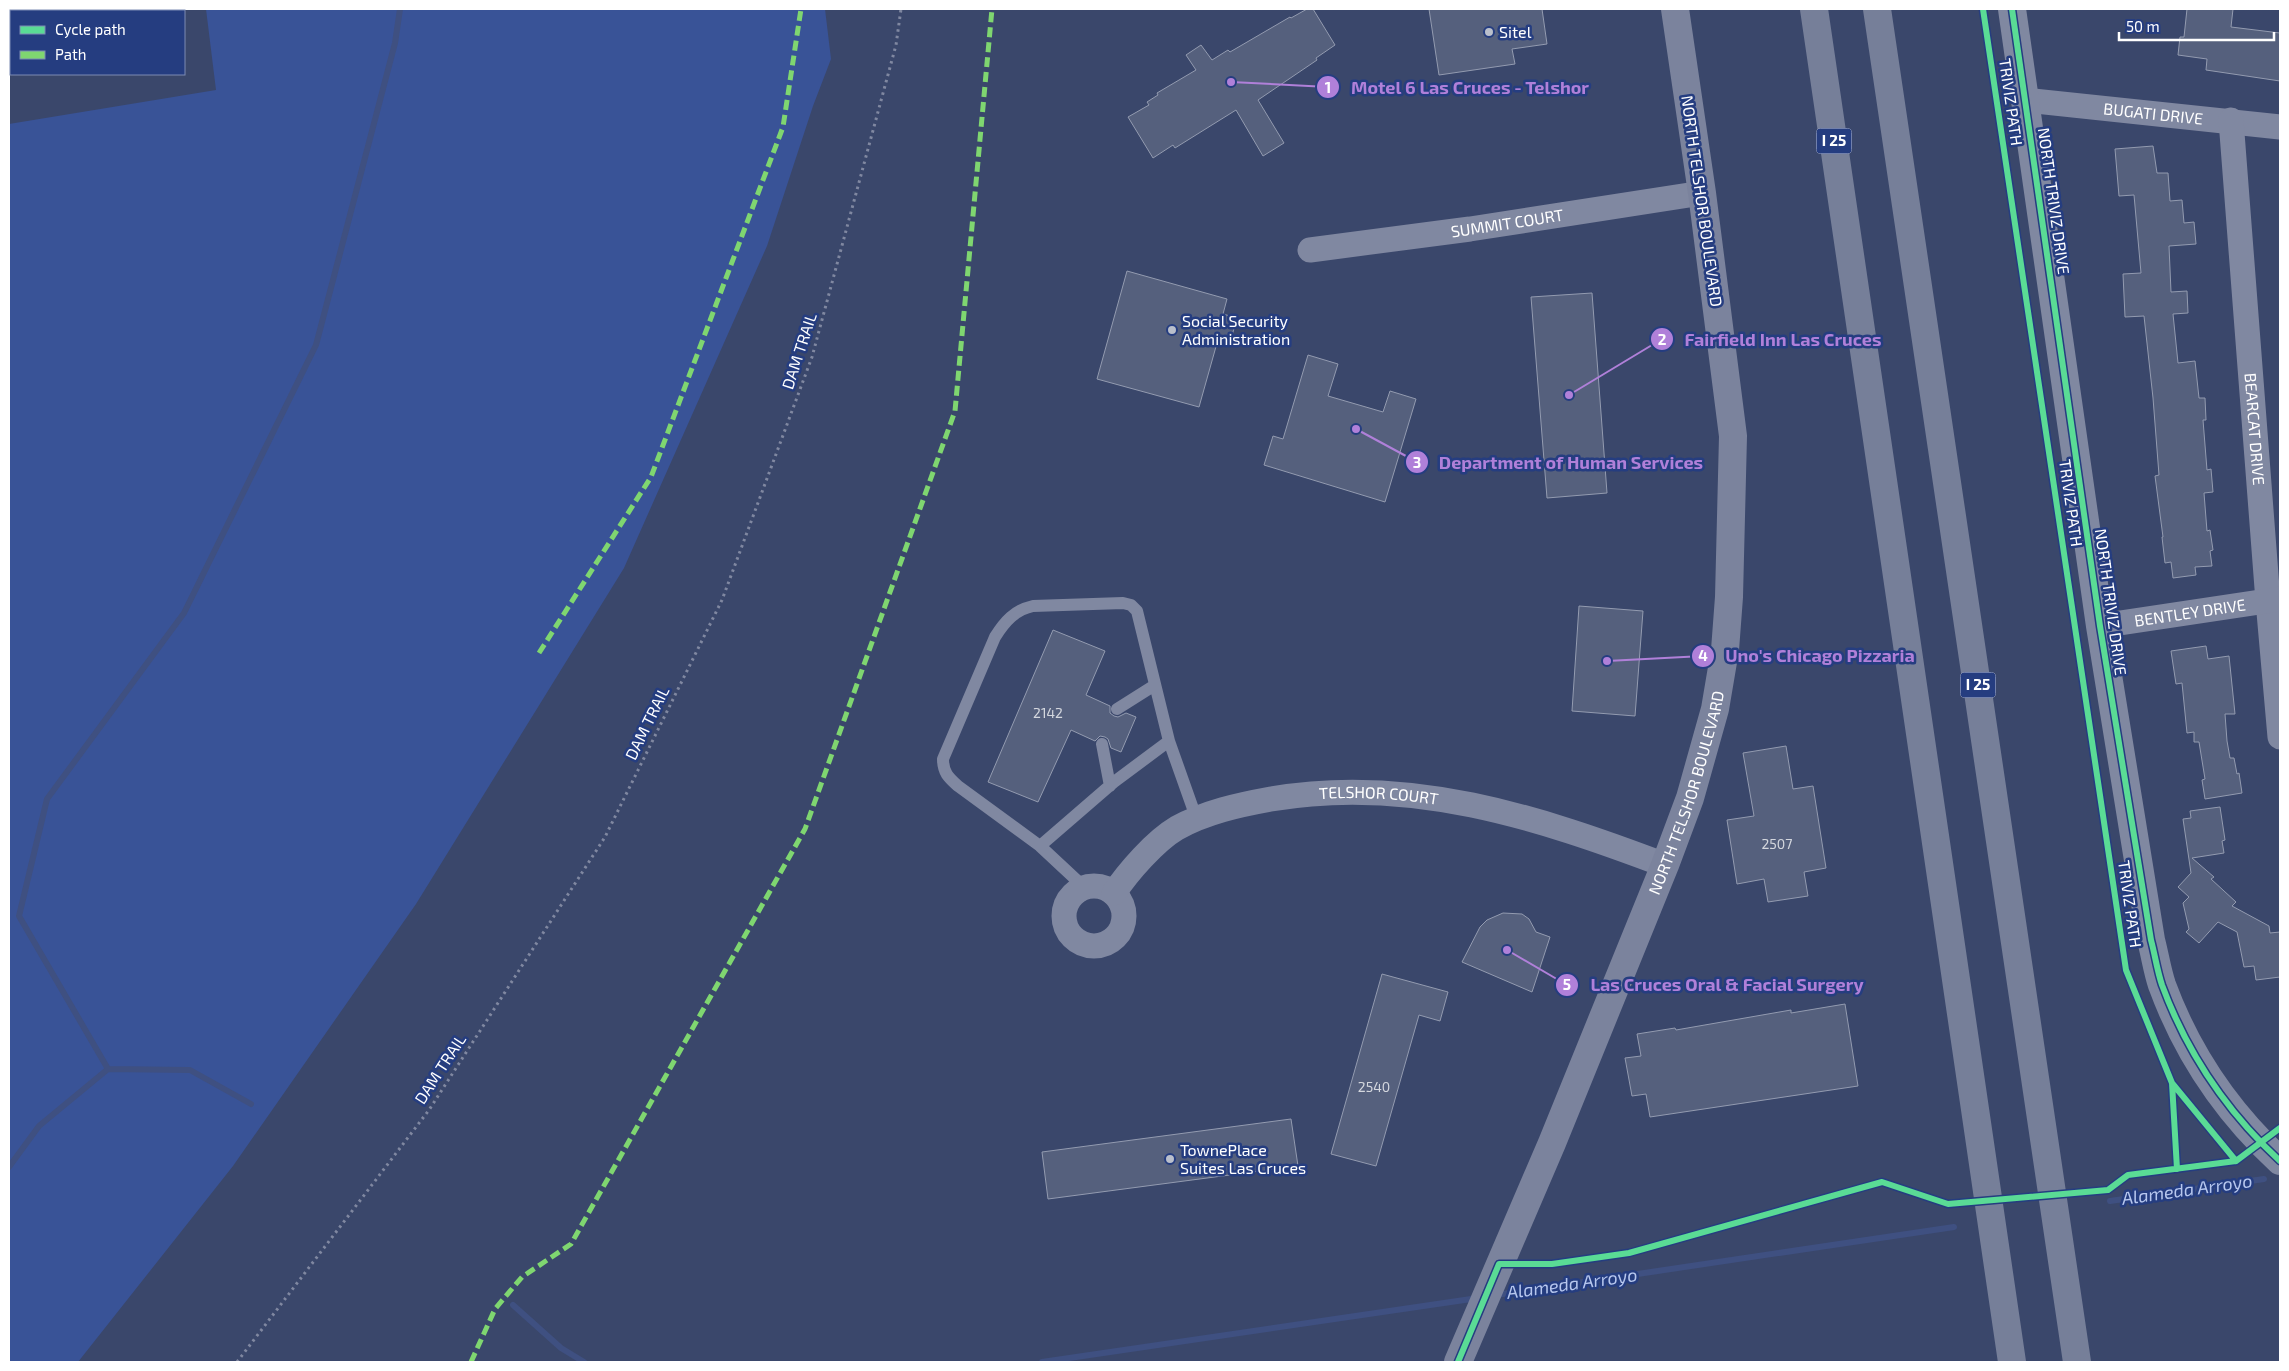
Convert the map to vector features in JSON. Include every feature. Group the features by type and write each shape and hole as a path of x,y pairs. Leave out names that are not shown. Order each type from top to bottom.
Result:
{"highway":[{"name":"I 25","path":"1814,9 2012,1362"},
{"name":"I 25","path":"1877,9 2077,1362"},
{"path":"2065,1274 2085,1362"}],"main road":[{"name":"NORTH TELSHOR BOULEVARD","path":"1463,1350 1558,1126 1665,865 1690,798 1715,709 1725,650 1729,597 1733,436 1702,193 1675,9"}],"street":[{"name":"NORTH TRIVIZ DRIVE","path":"2012,9 2100,626 2143,897 2162,983 2193,1053 2223,1099 2260,1143 2280,1161"},
{"name":"BUGATI DRIVE","path":"2026,100 2280,126"},
{"name":"BEARCAT DRIVE","path":"2231,120 2274,600 2280,737"},
{"name":"SUMMIT COURT","path":"1310,250 1470,229 1702,193"},
{"name":"BENTLEY DRIVE","path":"2100,626 2274,600"},
{"name":"TELSHOR COURT","path":"1114,893 1131,869 1176,829 1229,806 1304,793 1365,791 1426,797 1507,811 1580,833 1665,865"},
{"path":"1100,886 1114,893 1121,901 1124,921 1114,939 1105,944 1085,944 1069,932 1065,923 1064,913 1071,896 1084,887 1100,886"}],"lane":[{"path":"1084,887 1040,846 958,786 946,775 943,767 943,759 995,637 1004,623 1024,608 1033,606 1123,603 1130,605 1137,611 1169,741 1197,820"},
{"path":"1117,709 1155,685"},
{"path":"1040,846 1110,786 1169,741"},
{"path":"1102,744 1110,786"}],"shaded area":[{"path":"206,9 825,9 831,59 813,106 767,246 624,568 416,904 233,1166 78,1362 9,1362 9,124 216,90"}],"building":[{"path":"1307,9 1313,9 1335,45 1316,58 1317,60 1258,100 1284,143 1263,156 1236,110 1175,148 1173,145 1153,158 1128,117 1149,105 1147,102 1158,95 1157,93 1196,70 1186,55 1201,45 1212,60"},
{"name":"Sitel","path":"1429,9 1542,9 1547,44 1512,49 1515,64 1439,75"},
{"path":"2187,9 2233,9 2231,27 2280,33 2280,81 2206,70 2207,59 2178,55 2180,37 2184,37"},
{"path":"2153,146 2157,173 2168,173 2170,201 2182,200 2184,223 2194,222 2196,244 2169,246 2171,292 2187,291 2188,313 2173,314 2178,363 2195,361 2199,398 2205,398 2206,420 2203,420 2207,470 2211,469 2213,492 2204,493 2207,531 2210,530 2213,550 2210,551 2212,566 2195,567 2196,575 2173,578 2171,562 2165,563 2155,476 2159,475 2144,316 2125,317 2123,274 2141,273 2134,195 2119,196 2115,149"},
{"name":"Social Security Administration","path":"1127,271 1227,299 1223,314 1237,318 1229,346 1217,343 1199,407 1097,379"},
{"path":"1592,293 1607,493 1547,498 1531,297"},
{"path":"1308,355 1338,364 1328,396 1383,412 1390,391 1416,399 1385,502 1264,465 1273,436 1283,439"},
{"path":"1579,606 1643,611 1635,716 1572,711"},
{"path":"1053,630 1105,651 1086,695 1110,706 1110,713 1114,716 1118,717 1126,713 1136,717 1121,752 1111,748 1108,739 1105,737 1100,736 1095,741 1071,730 1038,802 988,782"},
{"path":"2206,646 2208,659 2229,656 2235,714 2225,714 2227,741 2230,758 2234,758 2237,774 2239,773 2242,793 2205,799 2202,780 2205,779 2199,742 2194,742 2194,732 2187,733 2182,683 2176,684 2171,651"},
{"path":"1786,746 1793,789 1813,786 1826,868 1804,872 1808,896 1768,902 1764,879 1737,884 1727,820 1754,816 1743,753"},
{"path":"2220,807 2225,840 2222,841 2224,853 2192,858 2214,877 2211,879 2236,902 2232,906 2269,926 2270,933 2280,932 2280,977 2256,980 2254,966 2244,967 2237,932 2218,922 2199,943 2186,932 2189,929 2183,903 2189,897 2178,887 2191,873 2183,819 2191,818 2190,811"},
{"path":"1503,913 1522,914 1529,919 1536,932 1550,937 1532,992 1462,962 1480,927 1487,920"},
{"path":"1382,974 1448,992 1440,1021 1419,1015 1376,1166 1331,1154"},
{"path":"1845,1004 1858,1086 1650,1117 1646,1094 1632,1096 1625,1058 1641,1056 1637,1034 1675,1028 1676,1030 1791,1010 1791,1013"},
{"name":"TownePlace Suites Las Cruces","path":"1291,1119 1298,1166 1048,1199 1042,1152"}],"waterway":[{"path":"108,1069 19,916 47,799 184,613 316,345 395,43 400,9"},
{"name":"Alameda Arroyo","path":"9,1167 39,1126 108,1069 190,1070 251,1104"},
{"name":"Alameda Arroyo","path":"2110,1201 2264,1179"},
{"name":"Alameda Arroyo","path":"1496,1295 1954,1227"},
{"name":"Alameda Arroyo","path":"1042,1362 1478,1298"},
{"name":"Alameda Arroyo","path":"513,1305 561,1348 584,1362"}],"marked path":[{"path":"539,653 651,477 783,127 801,9"},
{"path":"471,1362 495,1309 522,1277 571,1244 805,829 955,411 992,9"}],"cycle path":[{"name":"TRIVIZ PATH","path":"1983,9 2126,970 2172,1083 2177,1169"},
{"name":"TRIVIZ PATH","path":"2012,9 2100,626 2157,968 2172,1010 2196,1058 2210,1080 2243,1122 2280,1161"},
{"path":"2172,1083 2236,1161"},
{"path":"1458,1362 1499,1264 1552,1264 1629,1253 1882,1182 1948,1204 2108,1190 2128,1175 2236,1161 2280,1128"}],"place":[{"name":"Sitel","path":"1489,32"},
{"name":"Motel 6 Las Cruces - Telshor","path":"1231,82"},
{"name":"Social Security Administration","path":"1172,330"},
{"name":"Fairfield Inn Las Cruces","path":"1569,395"},
{"name":"Department of Human Services","path":"1356,429"},
{"name":"Uno's Chicago Pizzaria","path":"1607,661"},
{"name":"Las Cruces Oral & Facial Surgery","path":"1507,950"},
{"name":"TownePlace Suites Las Cruces","path":"1170,1159"}]}
